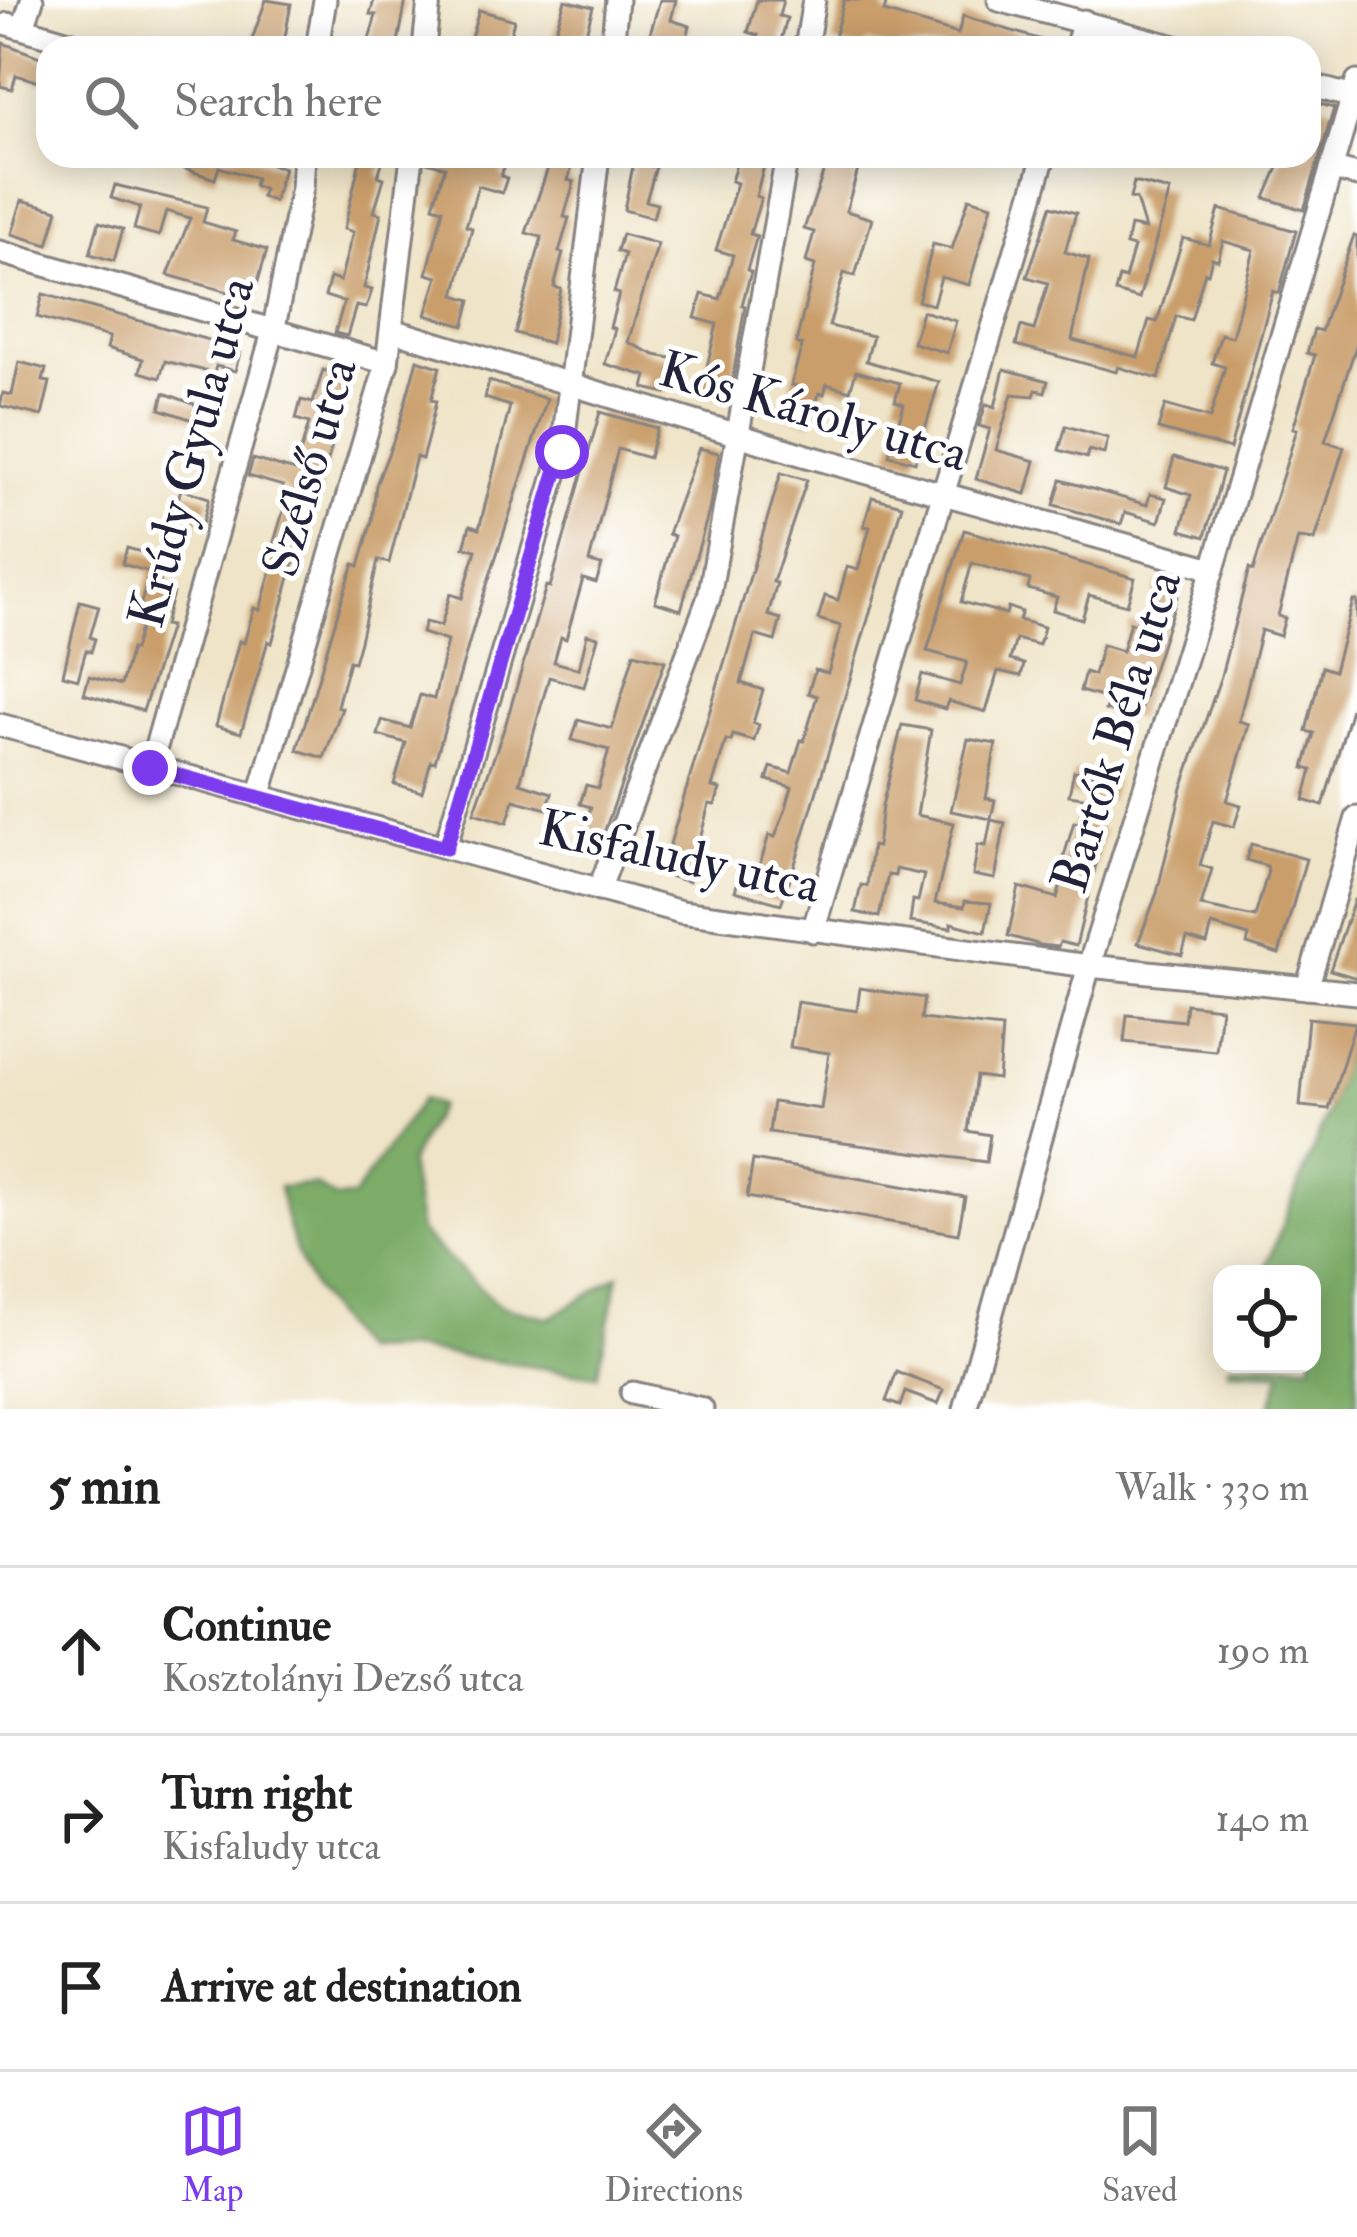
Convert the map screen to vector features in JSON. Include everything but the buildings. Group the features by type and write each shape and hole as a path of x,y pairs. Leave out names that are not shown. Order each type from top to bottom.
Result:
{"street":[{"path":"32,0 15,26 48,36"},
{"path":"319,36 325,0"},
{"path":"425,36 429,0"},
{"path":"613,36 617,0"},
{"path":"808,36 814,0"},
{"path":"999,0 1137,36"},
{"path":"1080,36 1084,21"},
{"path":"1321,86 1355,89"},
{"name":"Bartók Béla utca","path":"965,1409 1089,966 1355,89"},
{"name":"Krúdy Gyula utca","path":"150,768 273,332 303,168"},
{"name":"Szélső utca","path":"259,797 387,363 411,168"},
{"path":"446,848 562,452 597,168"},
{"path":"599,890 709,597 785,168"},
{"path":"813,931 1039,168"},
{"path":"1333,169 1357,175"},
{"path":"0,252 387,363"},
{"name":"Kós Károly utca","path":"392,330 738,436 1213,569"},
{"name":"Kisfaludy utca","path":"0,725 681,912 1089,966 1357,993"},
{"path":"1306,988 1357,818"},
{"path":"632,1393 702,1409"}],"green space":[{"path":"1355,1023 1357,1409 1270,1409 1281,1373 1321,1373 1321,1265 1267,1265 1329,1109"},
{"path":"422,1099 439,1105 409,1163 420,1232 499,1306 550,1318 619,1275 597,1376 412,1349 360,1351 316,1292 298,1257 279,1187 316,1185 335,1198 353,1197"}],"route":[{"path":"150,768 446,848 562,452"}]}
